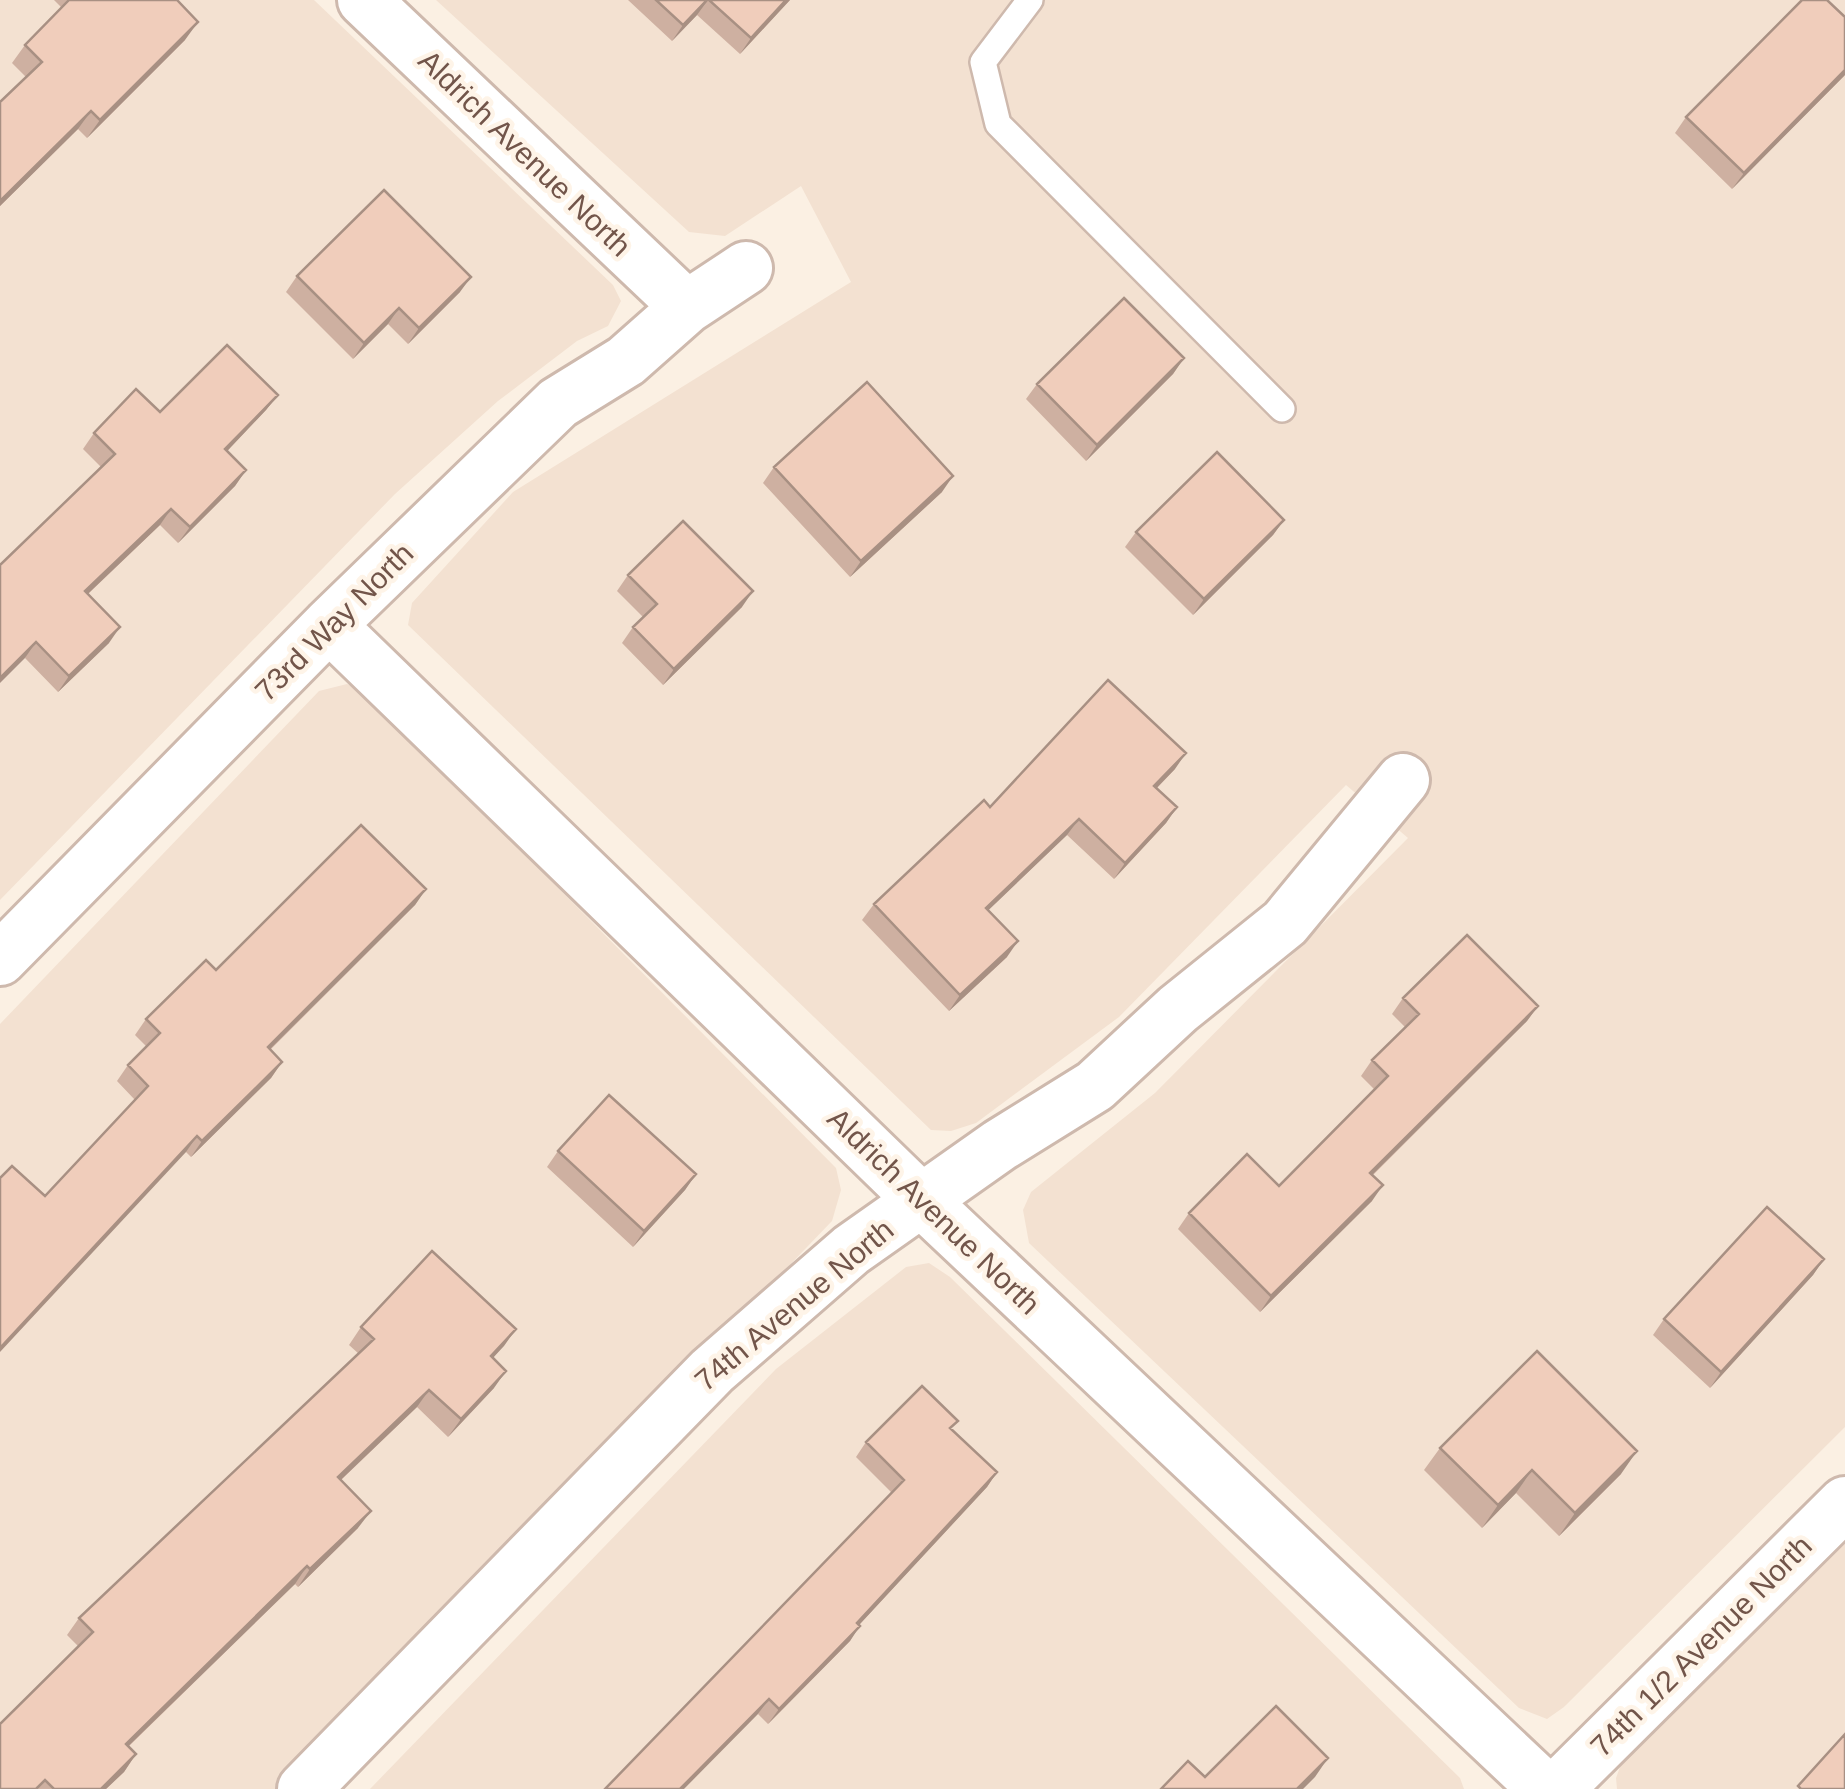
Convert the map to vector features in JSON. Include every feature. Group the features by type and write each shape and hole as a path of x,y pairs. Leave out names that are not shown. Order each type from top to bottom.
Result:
{"street":[{"name":"Aldrich Avenue North","path":"364,0 687,307"},
{"name":"73rd Way North","path":"0,959 329,625 558,403 626,361 687,307 746,268"},
{"name":"Aldrich Avenue North","path":"329,625 921,1200 1545,1789"},
{"name":"74th Avenue North","path":"304,1789 712,1371 851,1250 1094,1086 1178,1009 1285,923 1403,780"},
{"name":"74th 1/2 Avenue North","path":"1557,1789 1845,1503"}],"lane":[{"path":"1030,0 983,62 998,124 1282,409"}],"shaded area":[{"path":"0,0 314,0 613,285 621,301 608,326 577,341 498,401 395,494 0,900"},
{"path":"436,0 1845,0 1845,1427 1564,1707 1547,1719 1519,1708 1029,1243 1023,1210 1031,1192 1155,1093 1408,838 1346,785 1119,1017 976,1123 951,1131 931,1130 408,625 412,603 513,492 851,282 801,186 725,236 689,232"},
{"path":"347,684 363,691 836,1168 841,1190 832,1221 286,1789 0,1789 0,1024 319,691"},
{"path":"929,1263 950,1277 1460,1778 1464,1789 370,1789 776,1369 906,1267"},
{"path":"1845,1539 1845,1789 1617,1789 1616,1778 1624,1756"}],"building":[{"path":"69,0 177,0 198,22 100,120 91,111 0,201 0,102 42,62 25,45"},
{"path":"656,0 707,0 683,25"},
{"path":"709,0 786,0 751,38"},
{"path":"1802,0 1827,0 1845,17 1845,70 1744,173 1686,117"},
{"path":"384,190 471,277 419,328 399,308 364,343 297,276"},
{"path":"1124,298 1184,358 1097,445 1037,384"},
{"path":"227,345 278,395 225,449 246,470 190,527 171,509 85,591 120,627 69,676 36,642 0,678 0,565 115,454 94,433 136,389 160,412"},
{"path":"867,382 953,476 861,561 774,467"},
{"path":"1217,452 1284,520 1204,599 1136,532"},
{"path":"683,521 753,591 674,669 633,627 657,604 628,575"},
{"path":"1108,680 1186,753 1154,786 1177,807 1125,863 1079,819 986,908 1018,941 960,995 874,904 984,800 990,807"},
{"path":"361,825 426,889 268,1047 282,1062 202,1141 197,1136 0,1348 0,1178 12,1166 45,1196 148,1086 128,1065 160,1033 146,1019 206,960 216,970"},
{"path":"1467,935 1538,1006 1370,1173 1383,1185 1271,1296 1189,1213 1247,1154 1279,1186 1388,1076 1372,1060 1419,1014 1403,998"},
{"path":"609,1095 696,1174 644,1231 558,1151"},
{"path":"1767,1207 1824,1259 1721,1372 1664,1319"},
{"path":"432,1251 516,1329 491,1356 506,1371 461,1419 429,1390 338,1477 371,1511 310,1569 307,1566 126,1744 136,1754 101,1789 54,1789 45,1780 36,1789 0,1789 0,1724 93,1632 79,1618 374,1339 361,1327"},
{"path":"1537,1351 1637,1451 1575,1513 1532,1470 1498,1505 1440,1448"},
{"path":"922,1386 958,1421 950,1428 997,1472 857,1623 860,1626 779,1709 769,1699 680,1789 605,1789 904,1480 866,1442"},
{"path":"1276,1706 1328,1758 1297,1789 1161,1789 1188,1761 1205,1777"},
{"path":"1845,1734 1845,1789 1801,1789 1798,1786"}]}
